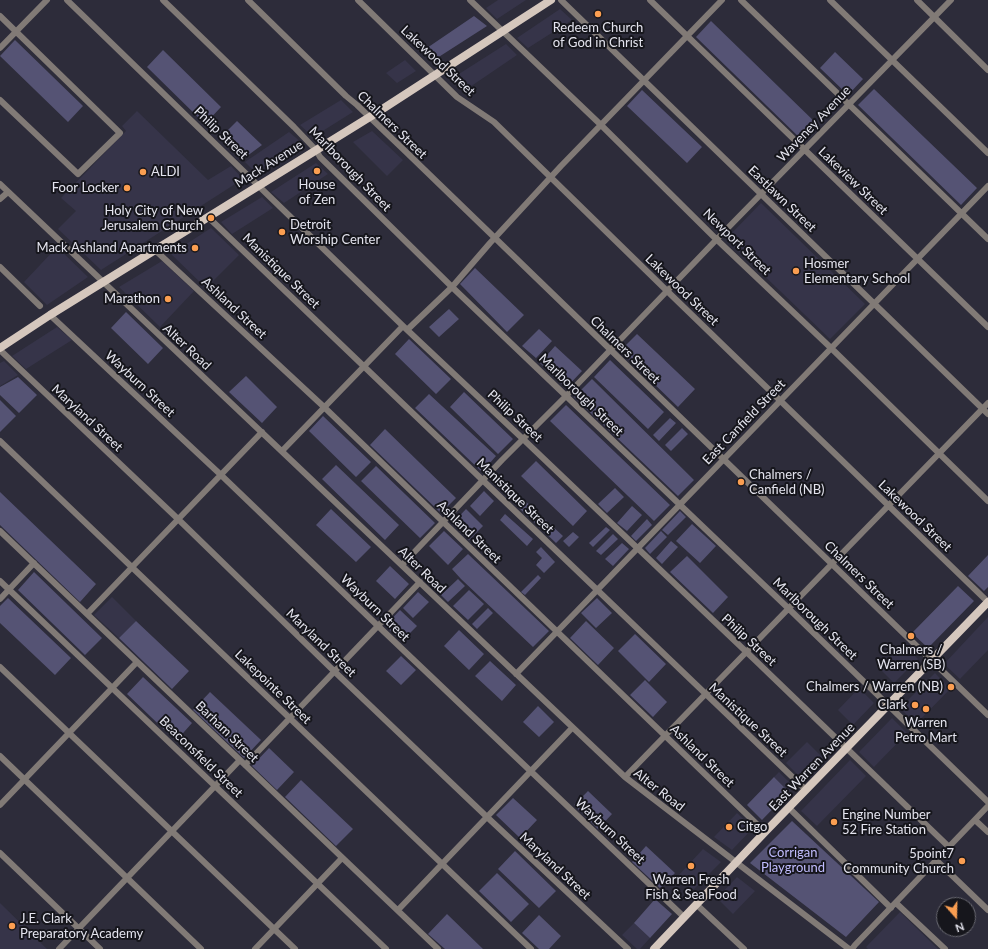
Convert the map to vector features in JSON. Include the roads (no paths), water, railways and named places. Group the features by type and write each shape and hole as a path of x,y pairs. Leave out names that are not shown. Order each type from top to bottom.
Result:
{"main road":[{"name":"Mack Avenue","path":"0,349 50,315 369,117 551,0"},
{"name":"East Warren Avenue","path":"654,949 988,602"}],"street":[{"path":"0,48 47,0"},
{"name":"Philip Street","path":"67,0 405,328 949,847"},
{"name":"Marlborough Street","path":"162,0 294,127 316,150 320,157 452,286 988,802"},
{"name":"Chalmers Street","path":"248,0 988,715"},
{"name":"Lakewood Street","path":"358,0 462,101 494,122 988,602"},
{"name":"Newport Street","path":"470,0 601,125 988,501"},
{"name":"Eastlawn Street","path":"560,0 988,414"},
{"name":"Lakeview Street","path":"650,0 988,327"},
{"path":"282,451 364,366 452,286 550,177 722,0"},
{"path":"741,0 988,239"},
{"path":"830,0 988,153"},
{"path":"917,0 988,70"},
{"name":"Waveney Avenue","path":"566,396 951,0"},
{"path":"0,16 120,133 78,174 0,100"},
{"name":"Alter Road","path":"0,184 625,777 849,949"},
{"name":"East Canfield Street","path":"516,674 988,186"},
{"path":"0,199 8,192"},
{"name":"Manistique Street","path":"208,217 806,790"},
{"name":"Ashland Street","path":"155,250 324,407 765,832"},
{"path":"0,267 40,306"},
{"name":"Wayburn Street","path":"50,315 221,474 378,626 684,917"},
{"name":"Maryland Street","path":"0,349 335,672 628,949"},
{"path":"402,565 566,396"},
{"path":"625,777 988,403"},
{"path":"87,614 262,432"},
{"name":"Lakepointe Street","path":"0,441 531,949"},
{"name":"Barham Street","path":"0,531 438,949"},
{"path":"0,599 34,564"},
{"name":"Beaconsfield Street","path":"0,580 386,949"},
{"path":"245,765 420,582"},
{"path":"0,805 137,662"},
{"path":"0,667 295,949"},
{"path":"398,910 572,728"},
{"path":"0,756 201,949"},
{"path":"59,949 240,760"},
{"path":"852,949 988,806"},
{"path":"789,808 891,908"},
{"path":"975,820 988,832"},
{"path":"0,853 100,949"},
{"path":"255,949 342,858"},
{"path":"936,860 988,910"},
{"path":"896,903 945,949"},
{"path":"696,904 744,949"}],"place":[{"name":"Redeem Church of God in Christ","path":"598,14"},
{"name":"House of Zen","path":"317,171"},
{"name":"ALDI","path":"143,172"},
{"name":"Foor Locker","path":"127,188"},
{"name":"Holy City of New Jerusalem Church","path":"211,218"},
{"name":"Detroit Worship Center","path":"282,232"},
{"name":"Mack Ashland Apartments","path":"195,248"},
{"name":"Hosmer Elementary School","path":"796,271"},
{"name":"Marathon","path":"168,299"},
{"name":"Chalmers / Canfield (NB)","path":"741,482"},
{"name":"Chalmers / Warren (SB)","path":"911,636"},
{"name":"Chalmers / Warren (NB)","path":"951,687"},
{"name":"Clark","path":"915,705"},
{"name":"Warren Petro Mart","path":"926,709"},
{"name":"Engine Number 52 Fire Station","path":"834,822"},
{"name":"Citgo","path":"729,827"},
{"name":"5point7 Community Church","path":"962,861"},
{"name":"Warren Fresh Fish & Sea Food","path":"691,866"},
{"name":"J.E. Clark Preparatory Academy","path":"12,926"}],"park label":[{"name":"Corrigan Playground","path":"793,860"}]}
